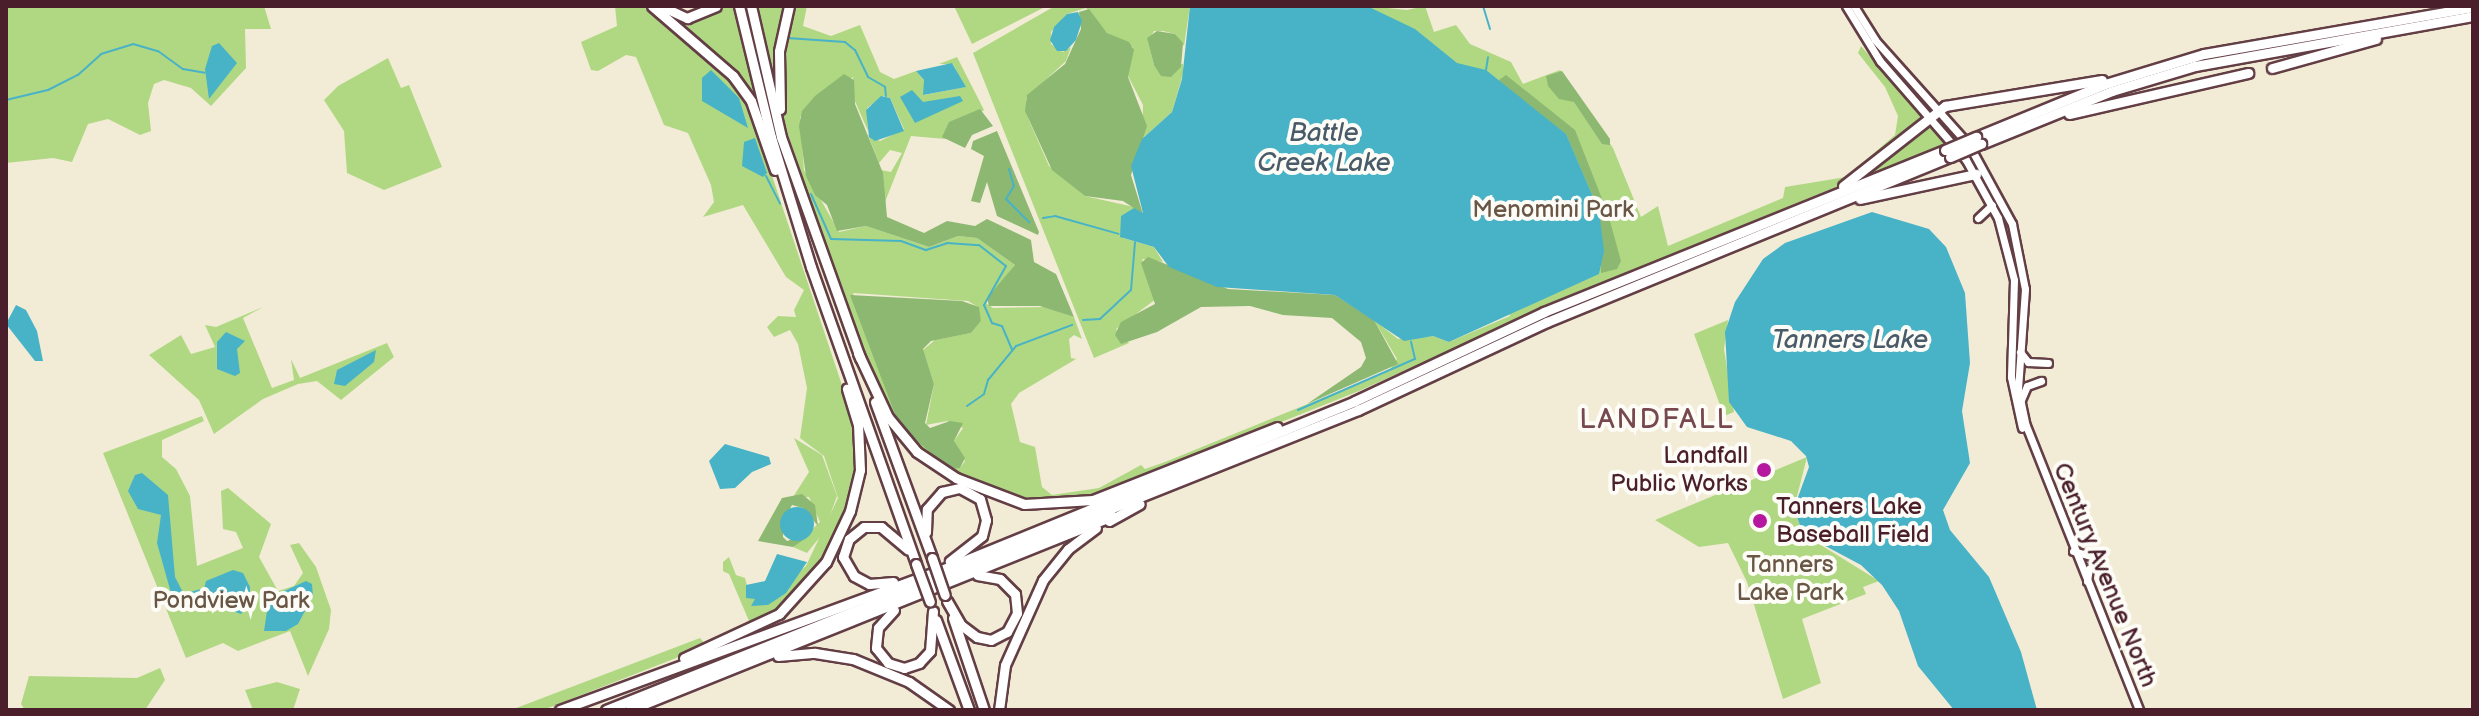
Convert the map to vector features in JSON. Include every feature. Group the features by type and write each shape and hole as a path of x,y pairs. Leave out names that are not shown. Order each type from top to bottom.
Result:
{"highway":[{"path":"652,6 720,62 745,92 800,232"},
{"path":"661,6 687,18 716,6"},
{"path":"739,6 800,232 969,710"},
{"path":"751,6 781,137 984,710"},
{"path":"781,137 778,60 789,6"},
{"path":"2411,19 2445,6"},
{"path":"1780,217 1865,173 1938,110 2148,71 2249,45 2473,7"},
{"path":"2272,68 2473,16"},
{"path":"2027,125 2119,88 2207,63 2456,20"},
{"path":"606,710 1264,448 1947,153 2148,71"},
{"path":"1978,140 2106,102 2248,73"},
{"path":"560,710 951,566 1396,381 1544,312 1947,153"},
{"path":"1788,223 1883,192 1976,174"},
{"path":"596,696 779,614 802,595 832,553 853,502 861,463 858,425 832,329"},
{"path":"858,353 888,417 908,444 942,470 984,491 1018,502 1055,506 1093,500 1396,381"},
{"path":"629,710 1214,476 1264,448"},
{"path":"673,662 950,561 1151,477"},
{"path":"930,554 928,506 946,490 968,491 984,505 985,529 974,546 950,561"},
{"path":"999,710 1005,665 1051,568 1084,535 1140,504"},
{"path":"893,582 867,584 849,570 844,551 853,534 881,527 906,545 916,564"},
{"path":"946,598 961,625 977,637 991,640 1007,632 1017,613 1013,591 993,576 970,576"},
{"path":"910,600 888,614 877,630 878,653 892,666 913,666 928,654 931,606"},
{"path":"726,673 784,655 833,654 909,682 949,710"}],"main road":[{"name":"Century Avenue North","path":"1846,6 1880,61 1976,174 1998,218 2015,290 2014,400 2139,710"},
{"name":"Century Avenue North","path":"1854,6 1875,40 1938,110 1986,170 2013,227 2022,262 2021,407 2035,455"},
{"path":"1978,218 1992,205"},
{"path":"1998,218 2006,222 2022,262"},
{"path":"2020,350 2028,362 2048,363"},
{"path":"2021,407 2027,386 2041,381"},
{"path":"2073,551 2095,558 2088,571 2087,587"}],"green space":[{"path":"6,6 264,6 271,29 245,29 246,68 211,106 191,88 164,80 154,84 148,103 151,131 140,135 108,119 88,124 72,162 53,158 6,163"},
{"path":"615,6 649,6 723,69 748,104 854,421 858,457 852,500 829,553 798,597 752,628 729,574 723,571 723,562 729,557 736,575 745,578 750,597 786,583 806,566 838,498 824,456 800,438 807,388 798,344 790,330 774,337 767,327 778,316 796,317 794,310 804,290 786,277 743,205 703,217 714,202 711,185 688,133 664,125 636,57 626,55 598,71 591,70 581,42 617,26"},
{"path":"718,6 735,6 758,108 670,17 697,20"},
{"path":"755,6 788,6 775,88 774,88"},
{"name":"Menomini Park","path":"792,6 807,6 803,26 831,36 860,25 880,72 894,79 916,71 924,80 924,95 965,87 953,64 939,64 957,57 984,110 946,139 911,136 885,202 881,170 891,172 902,153 890,150 879,163 868,135 880,141 904,129 890,98 883,96 867,108 868,131 854,99 853,77 800,117 804,170 839,232 866,226 929,247 958,236 977,238 1015,265 986,303 993,308 1045,307 1074,317 1082,339 1074,335 1069,339 1071,358 1076,359 1019,393 1011,404 1020,442 1035,447 1042,487 1052,495 1099,488 1141,465 1145,469 1165,462 1389,371 1397,359 1374,320 1398,339 1433,336 1449,342 1510,316 1390,20 1367,6 1407,10 1425,6 1434,32 1456,25 1470,44 1511,62 1523,84 1560,70 1613,148 1641,217 1658,206 1668,246 1783,198 1785,187 1846,177 1895,135 1898,116 1885,87 1858,53 1861,46 1923,117 1836,187 1555,303 1359,391 1093,497 1034,503 960,478 921,453 893,421 872,380 783,120 780,54","holes":["853,293 968,301 978,307 981,321 971,333 935,340 923,350 934,384 926,425 947,421 963,428 954,441 965,461 960,468 947,467 898,423"]},
{"path":"954,6 1021,8 1047,6 972,44"},
{"path":"1055,6 1190,6 1184,46 1175,34 1163,31 1154,31 1148,41 1154,65 1183,64 1183,74 1172,112 1142,139 1143,105 1127,74 1133,47 1107,33 1086,8 1067,14 1051,32 1051,44 1063,52 1071,47 1066,61 1026,98 1028,118 1049,166 1085,196 1138,210 1121,216 1123,238 1154,247 1163,262 1142,259 1156,299 1116,329 1129,343 1094,358 973,53"},
{"path":"1089,9 1107,33 1129,42 1134,50 1128,77 1147,126 1131,175 1143,214 1123,201 1085,196 1052,170 1025,111 1027,95 1065,64 1081,29 1079,12"},
{"path":"1157,31 1175,34 1183,43 1181,67 1171,77 1161,76 1154,65 1147,38"},
{"path":"388,58 401,88 409,85 442,167 384,190 347,173 344,131 324,100 338,86"},
{"path":"1562,71 1610,139 1610,145 1602,144 1574,102 1559,99 1548,86 1546,76"},
{"path":"844,74 854,80 855,104 883,173 887,217 924,233 947,221 975,226 987,219 1031,240 1034,262 1056,274 1074,317 1040,306 989,306 987,298 1015,265 977,238 958,236 929,247 866,226 837,231 827,205 815,195 806,176 799,126 802,111 815,96"},
{"path":"1506,75 1575,130 1608,214 1621,261 1617,269 1601,273 1599,211 1566,134 1506,89 1499,80"},
{"path":"980,109 993,126 972,135 965,148 942,137 949,122"},
{"path":"1929,123 1945,145 1853,182 1871,170"},
{"path":"997,131 1038,235 997,216 987,182 980,203 971,201 984,156 971,149 973,141"},
{"path":"1148,257 1228,289 1335,295 1374,320 1398,364 1307,404 1361,367 1366,358 1361,342 1332,318 1283,315 1250,306 1201,307 1157,332 1121,344 1115,335 1121,322 1155,304 1141,263"},
{"path":"850,295 962,301 979,307 981,321 971,333 931,341 923,349 934,384 925,423 930,428 950,421 963,423 954,441 965,458 960,468 949,469 899,425"},
{"path":"263,307 243,318 272,388 294,380 291,359 300,378 387,343 394,357 341,400 317,381 298,384 263,399 214,434 199,400 149,355 181,335 191,354 215,347 205,325 216,327"},
{"path":"1728,320 1724,349 1734,412 1724,416 1694,334"},
{"name":"Pondview Park","path":"202,416 204,421 162,440 162,457 176,469 190,496 197,566 243,548 236,532 223,529 221,491 228,488 271,524 259,557 278,591 294,586 303,573 290,545 299,543 316,567 331,610 329,629 308,676 290,631 238,651 223,643 186,658 103,453"},
{"path":"794,438 822,455 837,496 824,532 807,553 793,547 820,522 809,497 793,497 809,472"},
{"name":"Tanners Lake Park","path":"1807,457 1794,508 1803,534 1879,581 1863,587 1866,594 1802,619 1821,683 1783,699 1747,582 1728,543 1699,547 1655,520"},
{"path":"802,494 815,505 818,526 803,508 792,505 784,520 783,537 787,541 808,534 806,538 793,547 758,541 782,498"},
{"path":"700,638 707,646 543,710 511,710"},
{"path":"160,668 165,680 145,710 25,710 21,704 29,676 137,678"},
{"path":"277,682 300,689 293,710 253,710 245,690"}],"water":[{"name":"Battle Creek Lake","path":"1190,6 1367,6 1415,29 1457,63 1486,70 1566,134 1599,211 1604,251 1599,274 1449,342 1433,336 1404,341 1335,295 1217,287 1169,267 1154,247 1120,237 1121,216 1134,208 1143,213 1131,166 1142,139 1172,112 1182,79"},
{"path":"1078,12 1082,21 1076,40 1066,51 1057,51 1050,40 1054,27 1067,14"},
{"path":"219,43 237,63 209,99 205,69 212,46"},
{"path":"952,63 966,87 923,95 924,80 916,71"},
{"path":"711,70 739,98 748,128 702,101 702,78"},
{"path":"912,90 923,102 960,96 963,101 915,123 900,97"},
{"path":"881,96 890,98 904,131 875,141 869,137 866,110"},
{"path":"755,138 767,173 763,177 742,166 744,142"},
{"name":"Tanners Lake","path":"1872,212 1929,229 1946,247 1965,293 1970,363 1962,411 1970,463 1943,510 1950,530 1989,577 2021,652 2037,710 1954,710 1918,666 1899,611 1882,585 1861,565 1803,534 1794,508 1809,467 1806,456 1791,441 1747,427 1729,402 1725,332 1735,302 1763,259 1785,243"},
{"path":"16,305 26,310 37,331 43,361 35,361 6,324"},
{"path":"226,332 245,341 237,349 240,373 235,376 217,369 217,342"},
{"path":"376,350 374,362 345,386 334,384 337,370"},
{"path":"725,444 769,457 771,464 752,472 735,488 720,489 709,461"},
{"path":"142,473 168,495 175,577 187,600 183,609 171,593 157,543 161,515 138,509 128,491 135,475"},
{"path":"797,507 809,512 814,524 809,536 797,541 785,536 780,524 785,512"},
{"path":"777,554 807,562 786,593 768,605 751,606 755,599 746,598 746,585 765,581"},
{"path":"233,570 243,573 250,587 250,603 241,614 221,607 204,589 206,581"},
{"path":"306,581 312,584 313,596 298,624 286,631 264,631 269,598"}],"waterway":[{"path":"1483,6 1490,29"},
{"path":"787,38 845,42 855,50 868,77 885,87 886,96"},
{"path":"6,100 48,90 78,75 101,54 133,44 158,51 183,69 205,73"},
{"path":"1486,70 1488,57"},
{"path":"1009,169 1014,186 1006,199 1029,222"},
{"path":"766,176 780,204"},
{"path":"811,194 831,239 901,241 926,250 947,243 979,245 1006,266 984,305 992,323 1002,326 1012,349"},
{"path":"1043,218 1055,216 1119,234"},
{"path":"1083,320 1100,319 1131,290 1135,242"},
{"path":"967,406 984,394 988,380 1016,346 1072,325"},
{"path":"1298,410 1415,359 1411,341"},
{"path":"184,595 204,589"}],"place":[{"name":"Landfall Public Works","path":"1764,470"},
{"name":"Tanners Lake Baseball Field","path":"1760,521"}],"district":[{"name":"LANDFALL","path":"1657,420"}]}
